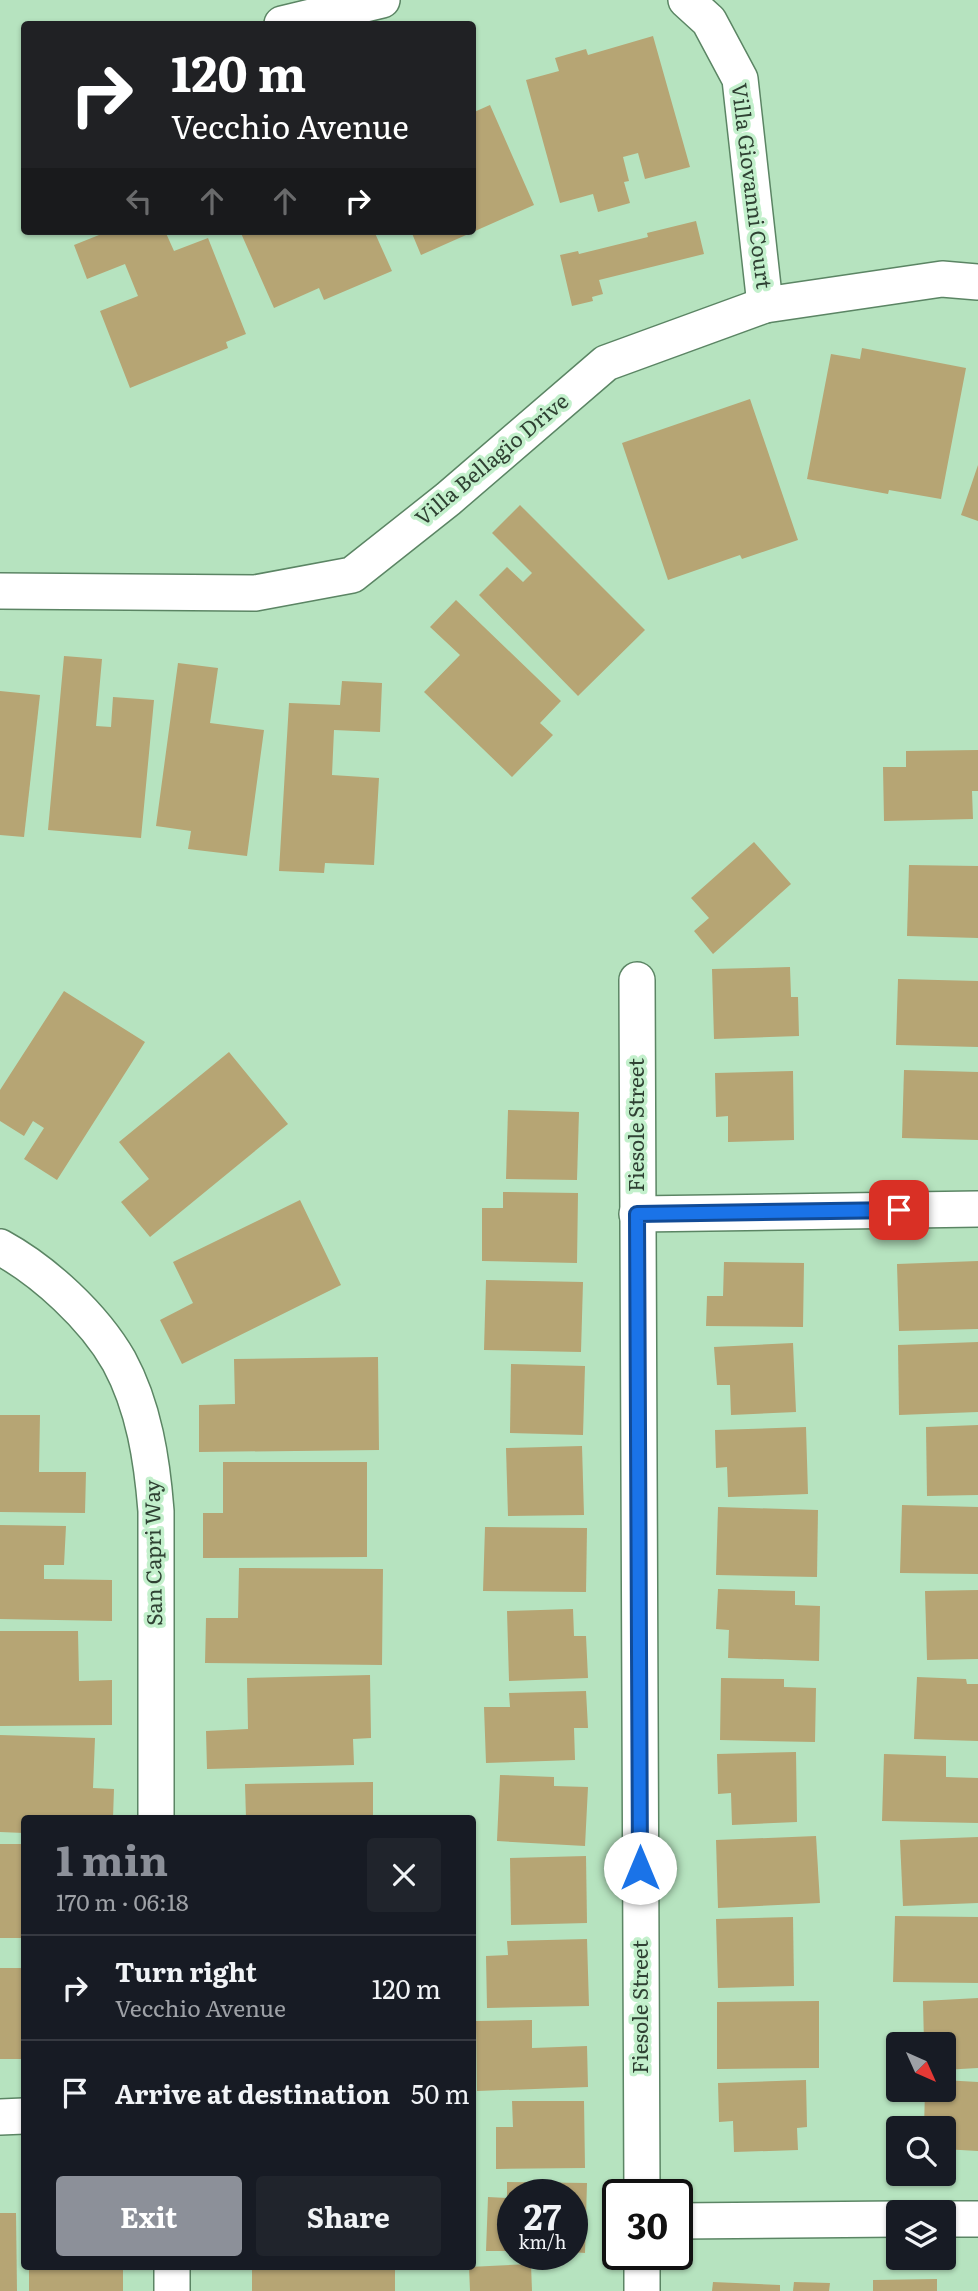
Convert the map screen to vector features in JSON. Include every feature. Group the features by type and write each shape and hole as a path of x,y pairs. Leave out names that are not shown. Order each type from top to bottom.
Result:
{"street":[{"path":"294,21 382,0"},
{"name":"Villa Giovanni Court","path":"686,0 709,21 740,79 765,305"},
{"name":"Villa Bellagio Drive","path":"0,591 255,593 352,575 448,499 606,363 765,305 942,279 978,282"},
{"name":"Fiesole Street","path":"636,980 642,2179"},
{"path":"637,1214 978,1209"},
{"name":"San Capri Way","path":"0,1247 18,1257 74,1305 118,1361 137,1406 148,1444 156,1511 156,1815"},
{"path":"0,2117 21,2116"},
{"path":"693,2221 886,2219"},
{"path":"956,2219 978,2219"},
{"path":"172,2291 173,2270"},
{"path":"642,2270 642,2291"}],"building":[{"path":"653,36 690,167 645,179 638,153 623,157 629,181 624,182 630,203 598,212 593,194 560,203 526,80 559,71 555,58 586,49 588,55"},
{"path":"490,105 534,205 476,231 476,111"},
{"path":"696,221 704,254 599,280 603,294 592,297 593,301 572,306 560,255 578,251 579,254 648,237 647,233"},
{"path":"99,235 167,235 174,251 208,238 246,334 226,342 228,348 130,388 100,311 138,296 125,264 87,279 74,245"},
{"path":"242,235 376,235 392,271 324,300 319,288 274,308"},
{"path":"413,235 466,235 421,255"},
{"path":"862,348 966,368 941,499 889,490 888,494 807,479 831,354 860,359"},
{"path":"750,399 798,540 742,559 740,555 668,580 622,443"},
{"path":"978,465 978,521 961,515"},
{"path":"520,505 645,630 578,696 479,595 507,567 523,582 532,573 492,533"},
{"path":"456,600 561,701 540,723 553,735 512,777 424,692 460,655 430,627"},
{"path":"64,656 102,659 96,726 111,727 113,697 154,700 141,838 48,830"},
{"path":"178,663 218,668 210,723 264,730 247,856 188,849 191,831 156,826"},
{"path":"342,681 382,683 380,732 334,730 332,775 379,778 374,865 325,863 324,873 279,871 289,703 340,705"},
{"path":"0,691 40,695 24,837 0,835"},
{"path":"978,750 978,791 972,791 973,819 884,821 883,767 906,767 906,751"},
{"path":"754,842 791,884 713,954 694,931 709,918 691,898"},
{"path":"909,865 978,866 978,938 907,936"},
{"path":"790,967 791,997 798,997 799,1036 714,1039 712,969"},
{"path":"898,979 978,981 978,1047 896,1045"},
{"path":"64,991 145,1042 57,1180 24,1159 44,1128 33,1121 24,1136 0,1121 0,1090"},
{"path":"229,1052 288,1124 150,1237 121,1202 149,1179 119,1142"},
{"path":"904,1070 978,1072 978,1140 902,1138"},
{"path":"793,1071 794,1140 728,1142 728,1116 716,1117 715,1073"},
{"path":"508,1110 579,1112 577,1180 506,1179"},
{"path":"503,1192 578,1193 577,1263 482,1261 482,1208 503,1208"},
{"path":"300,1200 341,1285 182,1364 160,1320 193,1303 173,1262"},
{"path":"978,1261 978,1329 899,1331 897,1264"},
{"path":"724,1262 804,1263 803,1327 706,1326 707,1296 723,1296"},
{"path":"486,1280 583,1282 581,1352 484,1350"},
{"path":"978,1342 978,1412 899,1415 898,1345"},
{"path":"793,1343 796,1412 731,1415 730,1385 717,1385 714,1347"},
{"path":"378,1357 379,1450 199,1452 199,1405 235,1404 234,1359"},
{"path":"511,1364 585,1366 583,1435 510,1433"},
{"path":"0,1415 40,1415 39,1472 86,1472 85,1513 0,1512"},
{"path":"978,1425 978,1495 927,1496 926,1427"},
{"path":"806,1427 808,1494 728,1497 727,1467 716,1468 715,1430"},
{"path":"582,1446 584,1515 508,1516 506,1448"},
{"path":"223,1462 367,1462 367,1557 203,1558 203,1513 223,1513"},
{"path":"902,1505 978,1507 978,1574 900,1573"},
{"path":"718,1507 818,1510 817,1577 716,1575"},
{"path":"0,1525 66,1526 64,1565 44,1565 44,1579 112,1580 112,1621 0,1619"},
{"path":"485,1527 587,1528 586,1592 483,1591"},
{"path":"239,1568 383,1569 382,1665 205,1663 206,1618 238,1618"},
{"path":"718,1589 795,1591 795,1605 820,1606 819,1661 728,1658 729,1630 716,1629"},
{"path":"978,1590 978,1659 927,1660 925,1591"},
{"path":"573,1609 574,1636 586,1636 588,1678 509,1681 507,1611"},
{"path":"0,1631 78,1631 79,1681 112,1680 112,1725 0,1726"},
{"path":"370,1675 371,1738 353,1739 354,1765 207,1769 206,1731 248,1729 247,1678"},
{"path":"917,1677 966,1679 967,1684 978,1684 978,1741 914,1739"},
{"path":"721,1678 784,1679 784,1687 816,1688 815,1742 720,1740"},
{"path":"586,1691 588,1728 574,1728 575,1760 486,1763 484,1707 510,1707 509,1693"},
{"path":"0,1735 95,1738 93,1788 114,1789 113,1815 21,1815 21,1833 0,1832"},
{"path":"796,1752 797,1822 732,1825 731,1793 718,1794 717,1754"},
{"path":"884,1754 946,1756 946,1777 978,1778 978,1823 882,1821"},
{"path":"500,1775 554,1777 554,1786 588,1787 585,1846 497,1841"},
{"path":"373,1782 373,1815 246,1815 245,1784"},
{"path":"816,1836 820,1903 718,1908 716,1840"},
{"path":"978,1837 978,1903 903,1906 900,1840"},
{"path":"0,1844 21,1844 21,1938 0,1938"},
{"path":"586,1856 587,1923 511,1925 510,1858"},
{"path":"895,1916 978,1917 978,1983 893,1982"},
{"path":"793,1917 794,1986 718,1988 716,1919"},
{"path":"587,1939 589,2006 487,2008 486,1956 508,1955 507,1941"},
{"path":"0,1968 21,1968 21,2059 0,2059"},
{"path":"978,1998 978,2068 956,2069 956,2032 924,2032 923,2001"},
{"path":"819,2001 819,2068 717,2069 717,2002"},
{"path":"532,2020 532,2048 587,2046 588,2087 477,2091 476,2021"},
{"path":"806,2080 807,2127 797,2128 798,2150 734,2152 733,2121 719,2122 718,2083"},
{"path":"956,2081 978,2082 978,2151 956,2150 956,2116 924,2116 925,2102 956,2102"},
{"path":"512,2101 584,2101 585,2168 496,2169 496,2127 513,2127"},
{"path":"488,2197 497,2197 497,2251 486,2251"},
{"path":"0,2213 16,2213 17,2291 0,2291"},
{"path":"497,2266 497,2270 531,2270 532,2291 470,2291 469,2270 476,2270 476,2267"},
{"path":"29,2270 123,2270 123,2291 29,2291"},
{"path":"252,2270 395,2270 395,2291 252,2291"},
{"path":"937,2279 937,2291 873,2291 873,2280"},
{"path":"713,2282 780,2285 780,2291 712,2291"},
{"path":"794,2282 830,2283 829,2291 793,2291"}],"route":[{"path":"640,1868 637,1214 899,1210"}]}
